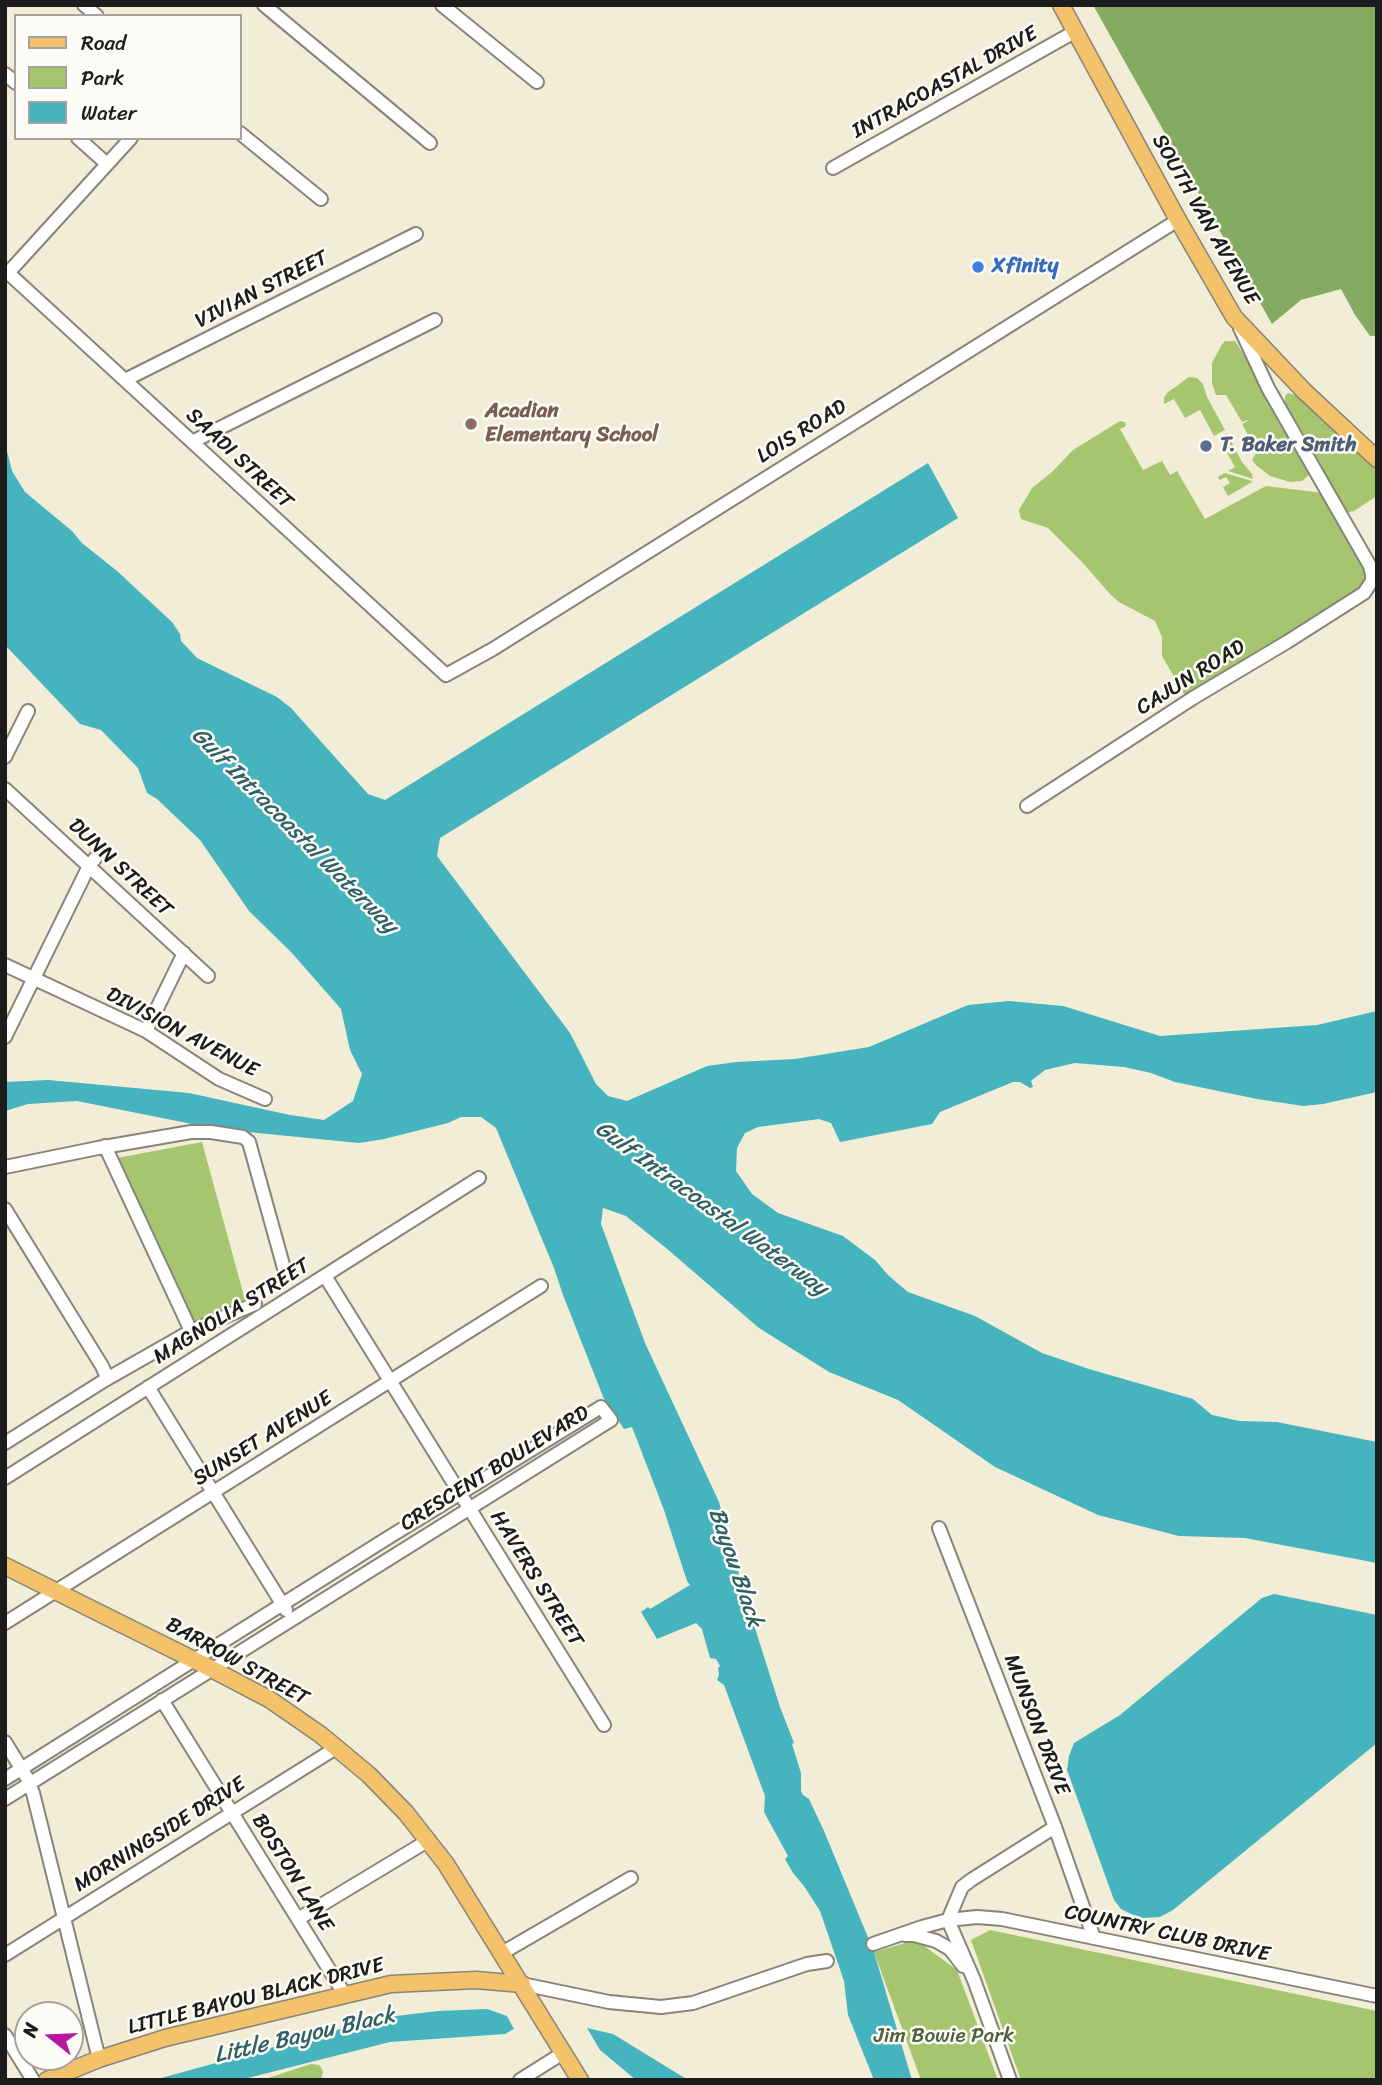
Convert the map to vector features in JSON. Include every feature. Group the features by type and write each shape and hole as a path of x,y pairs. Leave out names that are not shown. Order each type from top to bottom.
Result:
{"main road":[{"name":"SOUTH VAN AVENUE","path":"1061,5 1234,317 1338,424 1377,459"},
{"name":"BARROW STREET","path":"5,1566 269,1699 369,1775 429,1840 446,1864 580,2080"},
{"name":"LITTLE BAYOU BLACK DRIVE","path":"47,2080 99,2059 165,2039 391,1984 476,1980 522,1984"}],"street":[{"path":"264,5 430,143"},
{"path":"442,5 537,82"},
{"name":"INTRACOASTAL DRIVE","path":"833,168 1076,32"},
{"path":"242,134 321,199"},
{"path":"80,140 107,164"},
{"path":"7,271 129,140"},
{"name":"LOIS ROAD","path":"446,675 493,649 1178,220"},
{"name":"VIVIAN STREET","path":"125,380 416,234"},
{"name":"SAADI STREET","path":"7,271 446,675"},
{"path":"1234,317 1268,388 1286,372"},
{"path":"192,442 435,320"},
{"name":"CAJUN ROAD","path":"1027,806 1193,698 1363,593 1371,581 1373,575 1370,566 1268,388"},
{"path":"5,757 28,711"},
{"name":"DUNN STREET","path":"5,789 93,861 208,976"},
{"path":"5,797 24,806"},
{"path":"5,1037 93,861"},
{"path":"146,1031 184,953"},
{"name":"DIVISION AVENUE","path":"5,965 146,1031 219,1079 265,1099"},
{"path":"5,1167 105,1146 191,1132 240,1136 249,1142 285,1272"},
{"path":"105,1146 191,1331"},
{"name":"MAGNOLIA STREET","path":"5,1478 479,1178"},
{"path":"5,1209 102,1366 105,1380"},
{"name":"HAVERS STREET","path":"325,1276 604,1725"},
{"name":"SUNSET AVENUE","path":"5,1623 541,1286"},
{"path":"7,1437 191,1331 254,1304"},
{"path":"148,1387 291,1619"},
{"name":"CRESCENT BOULEVARD","path":"5,1779 601,1407 611,1420 5,1800"},
{"name":"MUNSON DRIVE","path":"939,1528 1055,1827 1094,1938"},
{"name":"BOSTON LANE","path":"162,1700 345,1995"},
{"path":"5,1742 29,1784 37,1806 99,2059"},
{"name":"MORNINGSIDE DRIVE","path":"5,1955 336,1748"},
{"path":"1010,2080 974,1980 948,1920 957,1894 971,1880 1055,1827"},
{"path":"298,1919 429,1840"},
{"path":"502,1953 631,1878"},
{"path":"960,1948 965,1929 977,1917"},
{"name":"COUNTRY CLUB DRIVE","path":"873,1944 948,1920 977,1917 1002,1919 1377,1997"},
{"path":"898,1936 921,1936 950,1949 974,1980"},
{"path":"522,1984 609,2002 661,2007 693,2003 807,1964 827,1961"},
{"path":"5,2035 33,2080"},
{"path":"520,2080 563,2053"}],"green space":[{"path":"1093,5 1377,5 1377,336 1370,336 1341,289 1301,300 1272,324"},
{"path":"1225,341 1235,341 1248,361 1310,474 1302,481 1290,482 1270,476 1257,466 1252,460 1257,451 1242,424 1248,420 1242,422 1226,395 1216,395 1212,383 1212,363"},
{"path":"1189,377 1197,378 1203,384 1225,430 1214,436 1200,410 1185,418 1174,399 1164,404 1167,393"},
{"path":"1288,393 1295,395 1377,467 1377,496 1354,511 1345,513 1289,414 1285,403"},
{"path":"1120,421 1125,422 1126,426 1120,429 1143,470 1162,461 1170,475 1177,471 1205,519 1266,486 1323,493 1366,569 1367,579 1363,589 1187,699 1162,656 1162,637 1155,621 1119,602 1048,528 1021,519 1019,510 1032,488 1073,450"},
{"path":"1227,433 1253,479 1228,471 1235,467 1221,442 1221,437"},
{"path":"1225,473 1252,482 1228,496 1223,487 1230,483 1226,477 1220,480 1218,477"},
{"path":"202,1142 245,1300 192,1324 117,1158"},
{"path":"990,1930 1377,2011 1377,2080 1021,2080 971,1940"},
{"name":"Jim Bowie Park","path":"916,1940 957,1970 998,2080 921,2080 874,1952"},
{"path":"311,2064 321,2067 321,2080 262,2080"}],"water":[{"path":"5,443 12,471 25,492 172,622 181,641 197,658 277,697 291,708 368,794 385,800 928,463 958,518 440,838 437,856 570,1033 596,1084 608,1096 627,1101 707,1066 795,1059 869,1047 968,1005 1009,1001 1063,1006 1160,1036 1317,1025 1377,1011 1377,1092 1303,1106 1175,1082 1124,1067 1075,1063 1045,1070 1031,1081 1033,1087 1013,1082 940,1112 932,1124 840,1142 831,1123 819,1119 758,1127 745,1133 737,1148 736,1171 752,1194 778,1213 843,1236 875,1260 908,1292 975,1316 1042,1353 1193,1399 1212,1415 1239,1421 1277,1422 1377,1442 1377,1563 1245,1538 1179,1536 1098,1515 995,1467 898,1400 829,1372 759,1328 626,1216 603,1208 601,1224 645,1343 719,1502 747,1603 794,1743 792,1744 801,1773 801,1791 809,1799 824,1831 874,1952 912,2080 874,2080 848,2015 844,1981 820,1911 785,1859 788,1856 764,1812 765,1796 724,1685 717,1680 720,1666 716,1659 710,1658 702,1629 696,1623 657,1639 641,1612 690,1585 632,1427 624,1429 604,1399 496,1128 481,1117 461,1117 448,1123 359,1143 217,1129 77,1101 28,1104 5,1111 5,1082 48,1080 189,1093 324,1120 353,1101 362,1074 350,1050 341,1009 291,952 249,911 200,840 157,799 147,793 138,768 101,730 80,724 5,645"},
{"path":"1274,1594 1377,1615 1377,1743 1173,1910 1160,1917 1143,1918 1131,1914 1121,1909 1114,1900 1067,1770 1074,1743 1120,1715 1262,1598"},
{"path":"487,2009 507,2016 514,2029 505,2034 390,2042 240,2080 154,2080 388,2017"},
{"path":"587,2028 613,2034 688,2080 636,2080 600,2050"}],"place":[{"name":"Xfinity","path":"978,267"},
{"name":"Acadian Elementary School","path":"471,424"},
{"name":"T. Baker Smith","path":"1206,446"}],"water label":[{"name":"Gulf Intracoastal Waterway","path":"294,831"},
{"name":"Gulf Intracoastal Waterway","path":"711,1209"},
{"name":"Bayou Black","path":"735,1568"},
{"name":"Little Bayou Black","path":"305,2036"}]}
